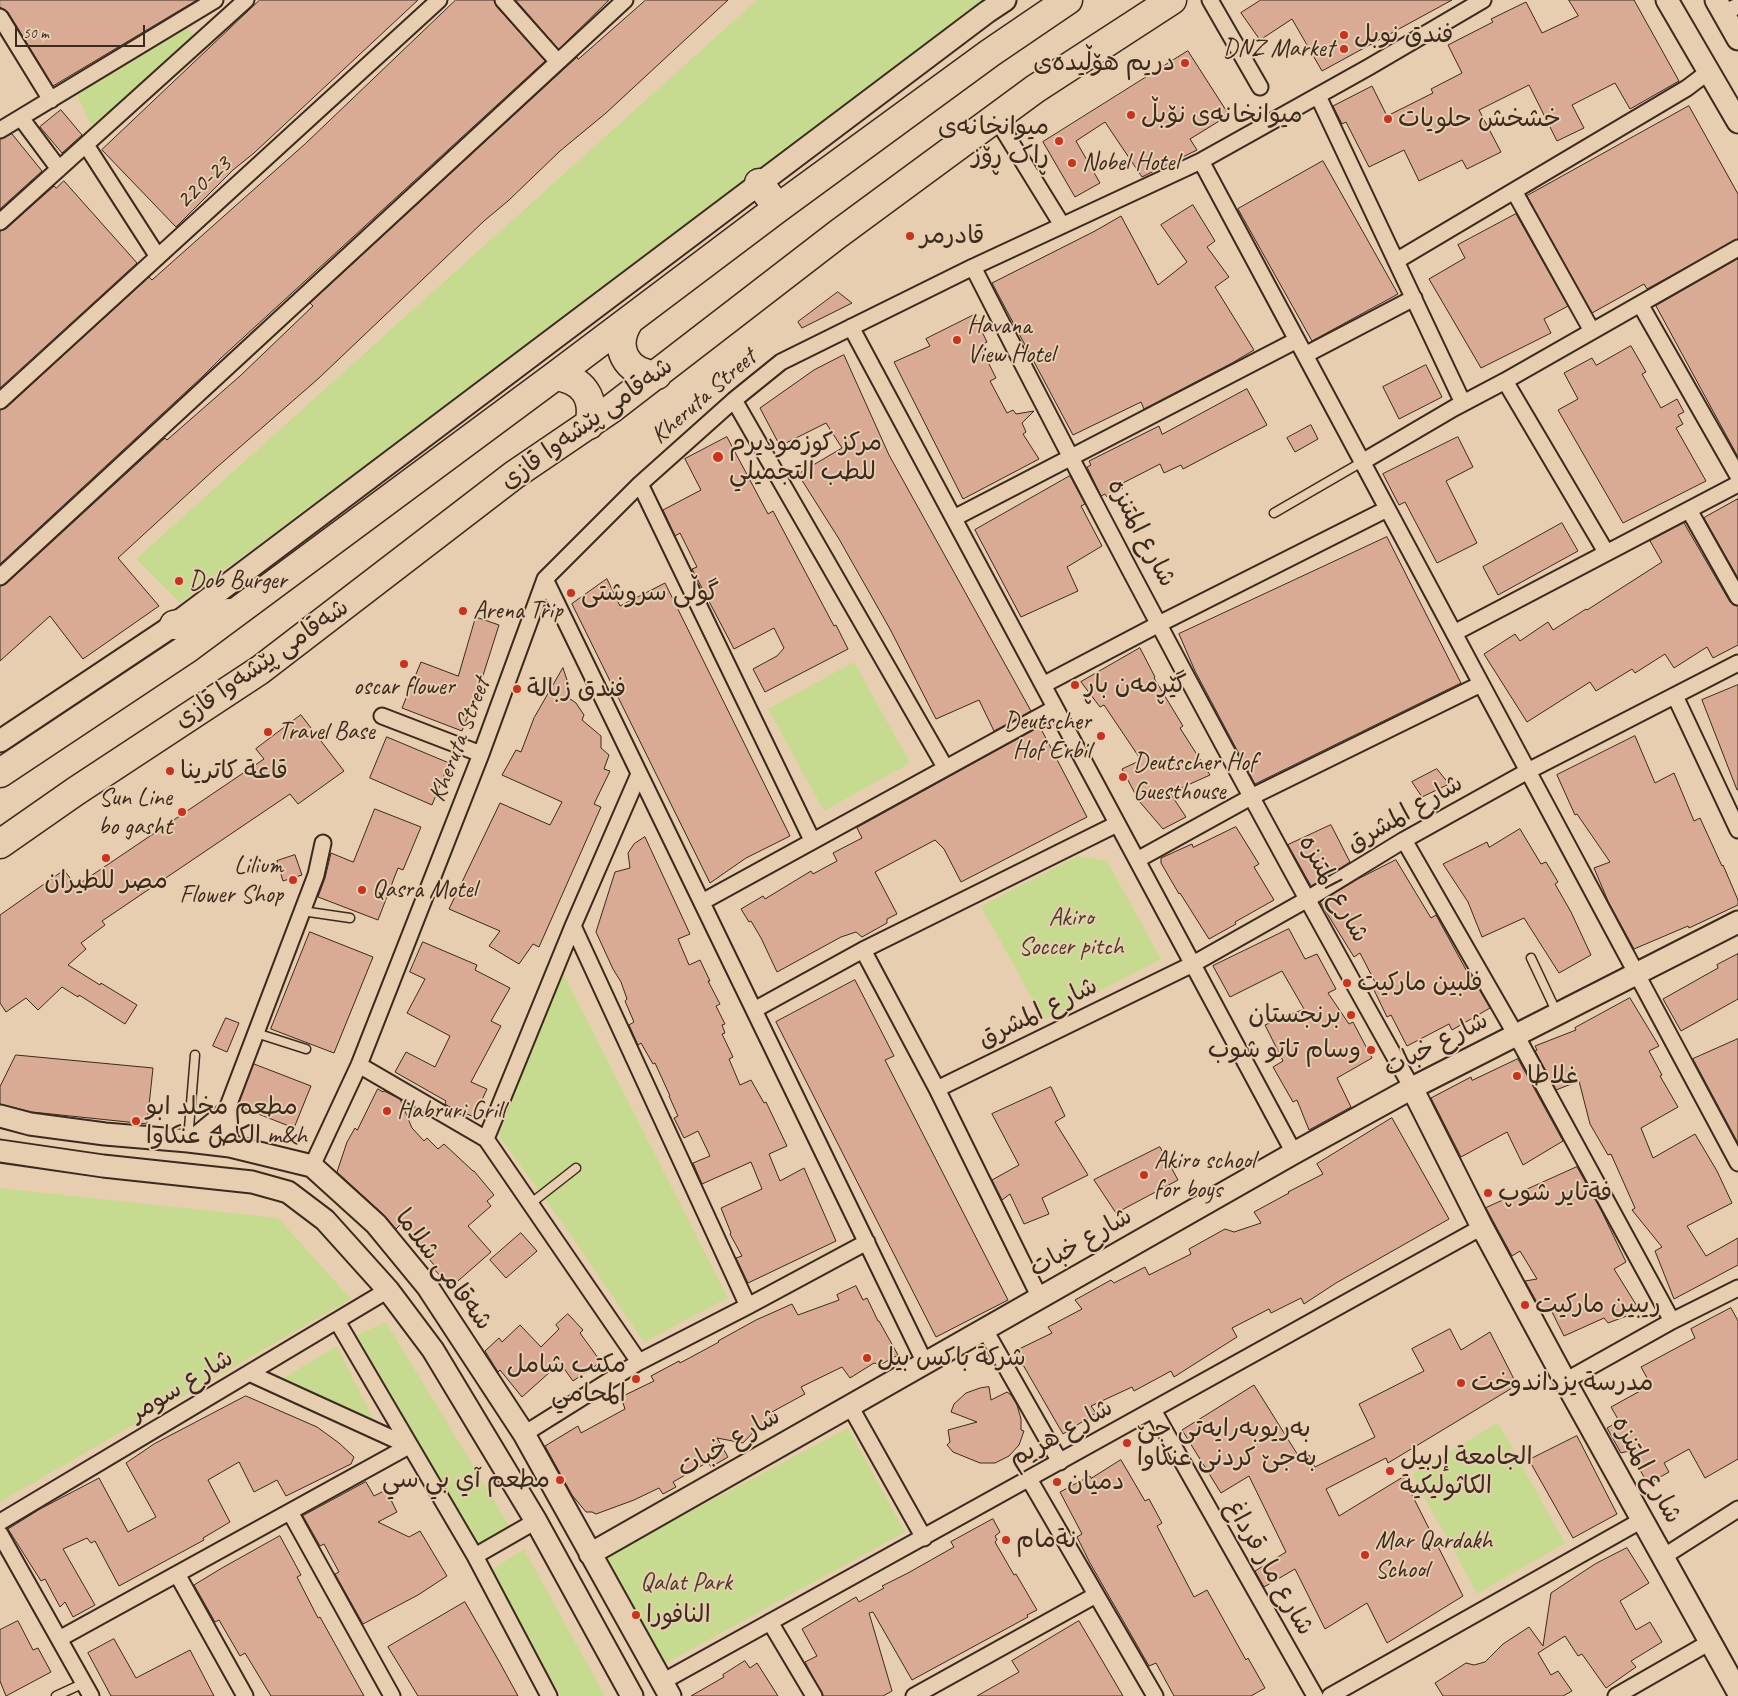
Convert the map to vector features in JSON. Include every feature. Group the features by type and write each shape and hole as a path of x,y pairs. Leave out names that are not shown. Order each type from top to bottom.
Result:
{"highway":[{"path":"0,773 188,648 556,376 778,208 990,52 1068,0"},
{"name":"شەقامی پێشەوا قازی","path":"0,844 76,791 260,670 514,475 589,425 657,375 838,234 1034,90 1172,0"},
{"path":"759,183 778,208"},
{"path":"629,321 622,336 623,353 627,361 640,372 657,375"},
{"path":"556,376 572,380 585,391 591,408 589,425"},
{"path":"174,625 237,612"}],"street":[{"path":"0,130 215,0"},
{"path":"0,222 246,0"},
{"name":"220-23","path":"0,401 439,0"},
{"path":"503,0 558,62"},
{"path":"0,577 625,0"},
{"path":"0,741 174,625 759,183 1005,0"},
{"path":"1210,0 1260,87"},
{"name":"Kheruta Street","path":"312,1166 359,1065 481,754 546,579 640,484 734,400 781,362 973,267 1201,161 1318,96 1483,0"},
{"path":"1667,0 1738,122"},
{"path":"1725,6 1738,39"},
{"path":"0,17 51,100"},
{"path":"1396,261 1688,88 1708,72"},
{"path":"1318,96 1463,403"},
{"path":"21,118 58,169"},
{"path":"996,118 1062,226"},
{"path":"86,145 158,256"},
{"path":"1201,161 1738,1163"},
{"path":"1514,191 1592,331"},
{"path":"1362,462 1738,248"},
{"name":"شارع المتنزه","path":"973,267 1069,457 1306,900 1412,1088 1482,1227 1565,1381 1738,1692"},
{"path":"1305,355 1414,298"},
{"path":"1640,304 1738,476"},
{"path":"851,327 1294,1153"},
{"path":"954,518 1297,340"},
{"path":"1505,381 1606,552"},
{"path":"734,400 946,767"},
{"path":"640,484 812,840"},
{"path":"1454,633 1738,484"},
{"path":"1043,685 1387,509"},
{"path":"1689,510 1738,597"},
{"path":"546,579 925,1363"},
{"name":"شارع المشرق","path":"937,1089 1192,964 1306,900 1404,840 1528,771 1738,663"},
{"path":"1137,860 1252,797 1481,684"},
{"path":"1675,696 1738,830"},
{"path":"702,902 1055,708"},
{"path":"382,716 481,754"},
{"path":"486,1140 573,926 640,774"},
{"path":"754,1010 863,950 1117,824"},
{"path":"1404,840 1516,1035 1672,1321"},
{"path":"230,1146 227,1109 316,875 323,843"},
{"name":"شارع خبات","path":"590,1554 1294,1153 1412,1088 1738,922"},
{"path":"573,926 748,1306"},
{"path":"863,950 937,1089 1040,1298"},
{"path":"359,1065 486,1140 639,1362"},
{"path":"188,1141 227,1109"},
{"name":"شەقامی شلاما","path":"0,1116 30,1124 104,1134 230,1146 312,1166 376,1224 427,1286 524,1434 666,1689"},
{"path":"103,1166 104,1134"},
{"path":"0,1151 103,1166 252,1182 288,1192 325,1220 388,1290 433,1350 536,1521 632,1696"},
{"name":"شارع هريم","path":"666,1689 770,1622 1482,1227"},
{"path":"524,1434 639,1362 867,1242"},
{"path":"1565,1381 1672,1321 1738,1288"},
{"name":"شارع سومر","path":"0,1522 388,1290"},
{"path":"337,1320 475,1556 549,1696"},
{"path":"985,1330 1060,1462"},
{"path":"249,1373 410,1446"},
{"path":"850,1406 924,1538"},
{"name":"شارع مار قرداغ","path":"1152,1410 1315,1696"},
{"path":"59,1639 410,1446"},
{"path":"1029,1479 1154,1696"},
{"path":"1663,1557 1738,1509"},
{"path":"290,1512 392,1696"},
{"path":"1330,1696 1642,1520"},
{"path":"475,1556 536,1521"},
{"path":"0,1534 87,1690"},
{"path":"177,1574 245,1696"},
{"path":"914,1696 1096,1595"},
{"path":"770,1622 814,1696"},
{"path":"1616,1696 1710,1642"}],"lane":[{"path":"1274,513 1362,462"},
{"path":"302,911 350,918"},
{"path":"1531,958 1557,1013"},
{"path":"256,1033 306,1049"},
{"path":"188,1141 195,1055"},
{"path":"530,1204 576,1168"},
{"path":"56,1696 87,1690"}],"green space":[{"path":"757,0 993,0 180,603 136,559"},
{"path":"187,28 195,37 91,126 77,95"},
{"path":"854,662 910,763 824,811 768,709"},
{"name":"Akiro Soccer pitch","path":"1078,856 1107,861 1161,959 1044,1020 981,906"},
{"path":"561,969 728,1298 644,1342 563,1224 499,1136 519,1077"},
{"path":"0,1188 278,1218 351,1299 0,1502"},
{"path":"386,1322 512,1530 478,1548 357,1335"},
{"path":"337,1346 374,1421 282,1379"},
{"path":"1498,1423 1565,1543 1477,1594 1412,1474"},
{"name":"Qalat Park","path":"848,1428 905,1532 661,1666 604,1557"},
{"path":"524,1549 605,1696 561,1696 490,1571"}],"building":[{"path":"0,0 197,0 53,86 8,12 0,7"},
{"path":"260,0 418,0 254,153 233,170 176,227 102,150"},
{"path":"456,0 494,0 496,6 545,61 0,564 0,410 6,408 149,277 152,280 305,144"},
{"path":"516,0 609,0 559,49"},
{"path":"646,0 728,0 606,113 560,151 508,201 484,221 319,378 216,468 118,558 159,606 83,659 50,616 0,661 0,586 6,584 165,438 167,440 240,376 313,306 310,303 577,57 578,59"},
{"name":"فندق نوبل","path":"1261,0 1452,0 1322,71 1292,19 1260,40 1241,13"},
{"path":"1569,0 1634,0 1679,81 1630,109 1615,83 1572,105 1584,128 1557,141 1529,85 1479,110 1501,152 1467,169 1462,160 1419,181 1404,150 1369,167 1346,122 1342,124 1333,106 1372,86 1387,116 1433,93 1431,89 1462,73 1448,45 1493,22 1491,19 1526,2 1542,33 1578,16"},
{"path":"1188,51 1229,115 1190,139 1197,150 1142,177 1105,122 1076,141 1100,183 1075,197 1043,142"},
{"path":"1689,106 1738,194 1738,239 1647,289 1644,284 1592,313 1527,196"},
{"path":"61,110 82,135 62,153 40,127"},
{"path":"12,134 42,171 0,209 0,139"},
{"path":"1323,161 1398,294 1312,341 1238,209"},
{"path":"64,181 137,263 0,388 0,231 6,229 54,186 56,188"},
{"path":"1193,205 1215,241 1207,247 1229,277 1215,287 1254,350 1144,409 1141,402 1073,435 992,283 1121,216 1158,285 1187,262 1161,225"},
{"path":"1516,214 1568,306 1544,319 1551,333 1481,368 1429,279 1465,258 1458,245"},
{"path":"1738,259 1738,457 1656,306"},
{"path":"838,292 852,303 802,328 798,322"},
{"path":"974,315 987,342 980,346 996,378 990,381 1007,413 1013,410 1016,414 1034,411 1022,423 1026,432 1023,434 1039,459 963,499 894,362 930,346 926,339"},
{"path":"1631,346 1646,372 1642,374 1661,408 1677,399 1684,412 1678,415 1683,424 1676,428 1706,481 1623,523 1558,410 1578,399 1564,373 1592,358 1596,365"},
{"path":"844,355 889,455 1031,711 994,731 979,700 936,719 890,629 839,539 798,474 842,448 826,423 780,446 760,408 814,370"},
{"path":"1426,365 1442,397 1399,419 1383,387"},
{"path":"1247,389 1267,425 1183,469 1181,465 1164,473 1160,464 1121,484 1123,488 1107,497 1105,494 1101,496 1087,467 1091,465 1089,461 1159,426 1162,434"},
{"path":"1311,425 1318,439 1295,452 1287,438"},
{"path":"727,437 768,514 773,511 848,649 765,692 753,669 777,656 784,648 774,628 734,649 692,569 697,567 680,533 675,536 663,510 701,490 685,459"},
{"path":"1458,437 1473,467 1446,481 1477,543 1437,563 1405,502 1399,505 1383,474"},
{"path":"1070,476 1085,504 1081,506 1102,546 1067,567 1078,591 1021,617 975,530"},
{"path":"1738,499 1738,578 1704,518"},
{"path":"1562,523 1578,551 1498,595 1483,567"},
{"path":"1684,523 1730,602 1738,606 1738,645 1713,658 1707,647 1674,668 1665,654 1635,673 1632,669 1596,691 1590,682 1527,722 1484,654 1515,634 1520,641 1548,622 1553,630 1662,562 1650,541"},
{"path":"1387,537 1461,683 1255,784 1195,671 1179,634"},
{"path":"607,579 620,606 665,583 790,836 746,858 710,883 572,604"},
{"path":"476,617 499,625 480,685 462,731 402,708 421,662 458,676"},
{"path":"1140,648 1154,678 1183,726 1180,728 1210,775 1170,793 1186,817 1163,829 1139,801 1122,769 1141,760 1104,705 1100,707 1081,682"},
{"path":"563,668 569,686 566,696 576,703 584,715 582,720 601,736 601,748 609,755 604,769 610,771 594,804 601,807 539,947 533,944 519,964 489,946 500,931 449,909 500,803 550,825 562,802 502,775 516,750 521,752 534,718"},
{"path":"1738,685 1738,790 1737,790 1702,700"},
{"path":"301,715 344,771 298,804 290,794 102,921 105,925 81,943 86,949 68,965 137,1005 125,1024 79,995 78,997 62,987 38,1010 26,998 6,1012 0,1003 0,915 64,870 76,886 264,759 256,749"},
{"path":"1040,727 1087,817 961,882 944,849 935,840 875,872 897,914 887,919 887,923 862,937 856,932 841,937 777,972 761,938 741,909 763,896 765,899 811,871 813,874 837,861 833,853 862,838 857,828"},
{"path":"1635,736 1655,783 1674,773 1694,821 1700,818 1723,865 1738,900 1738,905 1689,928 1688,926 1634,949 1608,901 1594,868 1610,862 1577,814 1575,815 1557,775"},
{"path":"387,737 449,763 432,805 370,778"},
{"path":"1437,769 1449,784 1422,797 1412,782"},
{"path":"375,809 421,827 403,870 398,868 378,920 318,897 331,853 353,862"},
{"path":"1331,825 1350,862 1311,886 1288,845"},
{"path":"1236,827 1259,864 1254,867 1274,900 1209,939 1179,894 1161,863 1161,858 1192,844 1193,847"},
{"path":"1520,829 1541,864 1546,862 1558,882 1555,884 1571,912 1591,955 1559,973 1524,918 1482,937 1468,902 1443,864 1487,842 1489,847"},
{"path":"645,837 690,934 678,939 689,965 700,960 720,1004 716,1006 725,1024 722,1025 725,1033 722,1034 733,1057 729,1059 740,1085 751,1080 764,1103 766,1102 787,1146 769,1154 780,1181 804,1168 836,1241 748,1283 736,1258 742,1256 730,1234 721,1208 762,1189 751,1162 702,1184 693,1163 710,1156 698,1131 684,1138 674,1118 678,1116 655,1063 653,1064 641,1043 638,1045 629,1025 634,1022 625,1001 627,999 621,982 596,932 615,872 630,868 628,853 634,844"},
{"path":"295,855 302,875 283,881 277,861"},
{"path":"1396,860 1431,918 1436,915 1470,977 1472,977 1490,1008 1452,1030 1449,1024 1407,1046 1391,1015 1387,1017 1374,990 1378,988 1360,953 1354,957 1320,902 1358,879"},
{"path":"1289,929 1305,959 1317,954 1336,989 1328,993 1349,1024 1353,1022 1372,1058 1337,1078 1351,1107 1309,1130 1297,1100 1293,1102 1273,1067 1283,1061 1265,1025 1304,1009 1282,971 1230,997 1213,966"},
{"path":"310,932 373,957 334,1053 271,1029"},
{"path":"423,942 477,965 475,970 510,988 491,1021 501,1026 471,1082 487,1089 474,1117 448,1106 445,1104 446,1101 395,1072 406,1052 435,1067 450,1036 407,1013 425,979 410,972"},
{"path":"1738,954 1738,999 1681,1031 1663,999 1718,968 1717,965"},
{"path":"855,980 894,1056 885,1060 1008,1300 936,1337 776,1022"},
{"path":"1630,998 1659,1046 1649,1051 1662,1075 1660,1076 1678,1107 1641,1128 1653,1158 1695,1134 1717,1171 1732,1203 1687,1226 1706,1256 1738,1238 1738,1265 1674,1299 1655,1251 1662,1247 1632,1210 1635,1208 1611,1154 1608,1155 1590,1124 1579,1081 1556,1090 1535,1051 1537,1050 1535,1046 1576,1030 1575,1028"},
{"path":"226,1018 239,1023 227,1052 213,1046"},
{"path":"1738,1039 1738,1143 1693,1059"},
{"path":"16,1055 153,1068 147,1124 32,1112 0,1104 0,1087"},
{"path":"1518,1059 1563,1141 1523,1165 1507,1132 1461,1157 1431,1098 1471,1077 1472,1080"},
{"path":"254,1064 311,1086 294,1128 238,1106"},
{"path":"1051,1087 1065,1116 1055,1122 1088,1175 1042,1198 1049,1214 1024,1224 1010,1194 1002,1200 992,1180 1019,1165 992,1114"},
{"path":"378,1089 400,1099 412,1128 424,1141 427,1138 438,1149 444,1144 474,1171 494,1195 487,1201 491,1206 468,1226 491,1252 451,1287 432,1267 434,1265 401,1224 396,1229 384,1215 337,1172 347,1142 355,1128 357,1130"},
{"path":"1392,1118 1449,1219 1336,1283 1304,1304 1301,1298 1271,1313 1269,1309 1232,1328 1237,1337 1174,1377 1171,1371 1134,1391 1132,1387 1091,1406 1096,1413 1063,1434 1015,1351 1052,1333 1048,1327 1082,1309 1075,1300 1111,1280 1114,1283 1145,1267 1149,1275 1191,1254 1189,1249 1225,1229 1234,1232 1261,1223 1254,1212 1323,1174 1317,1164"},
{"name":"Akiro school for boys","path":"1160,1147 1178,1180 1116,1213 1094,1180"},
{"path":"1577,1167 1601,1210 1626,1262 1614,1269 1640,1311 1608,1323 1604,1318 1564,1336 1550,1308 1543,1313 1525,1281 1537,1279 1520,1251 1512,1256 1486,1208"},
{"path":"521,1233 537,1251 506,1278 490,1260"},
{"path":"856,1286 863,1300 867,1298 898,1355 880,1365 874,1363 850,1378 842,1367 801,1387 805,1394 770,1413 776,1423 762,1432 759,1426 743,1443 717,1438 728,1457 711,1467 708,1462 673,1482 676,1487 663,1494 659,1488 634,1500 596,1514 586,1512 572,1495 545,1446 578,1426 581,1433 625,1409 621,1397 654,1381 651,1376 679,1361 680,1363 756,1320 792,1304 798,1315 839,1300 837,1295"},
{"path":"1731,1308 1738,1321 1738,1459 1705,1478 1689,1449 1664,1463 1669,1472 1648,1484 1629,1451 1621,1453 1607,1428 1619,1421 1611,1407 1651,1385 1641,1367 1695,1338 1691,1329"},
{"path":"568,1314 583,1330 580,1333 601,1362 573,1381 560,1363 522,1397 500,1370 498,1372 485,1351 499,1338 502,1342 520,1325 541,1347 559,1329 556,1325"},
{"path":"1450,1329 1461,1350 1490,1332 1517,1385 1388,1463 1386,1458 1326,1489 1339,1516 1403,1477 1463,1596 1387,1643 1367,1603 1325,1629 1295,1569 1264,1587 1255,1571 1286,1552 1249,1476 1221,1493 1182,1430 1254,1385 1301,1460 1309,1455 1315,1467 1375,1437 1359,1404 1424,1371 1412,1349"},
{"path":"989,1387 991,1400 1007,1392 1011,1395 1017,1405 1021,1419 1021,1430 1024,1431 1019,1445 1009,1456 995,1463 980,1463 953,1452 947,1445 950,1442 948,1430 977,1422 951,1412 954,1404 966,1393"},
{"path":"246,1396 317,1427 354,1457 351,1464 286,1496 277,1480 254,1492 239,1462 208,1480 230,1522 203,1538 204,1540 119,1586 95,1541 91,1543 87,1538 63,1549 95,1605 73,1617 65,1602 60,1607 45,1579 41,1581 8,1529 40,1509 99,1478 128,1532 156,1517 126,1463 154,1444"},
{"path":"1577,1436 1617,1514 1573,1538 1529,1460"},
{"path":"1121,1460 1145,1501 1149,1499 1162,1523 1157,1526 1194,1597 1207,1590 1246,1660 1248,1658 1265,1688 1251,1696 1174,1696 1156,1663 1149,1666 1090,1563 1077,1537 1082,1534 1060,1492 1090,1476 1091,1478"},
{"path":"366,1482 374,1496 386,1490 397,1512 378,1522 409,1537 420,1531 447,1576 418,1595 363,1624 335,1574 339,1572 324,1544 320,1546 303,1516"},
{"path":"993,1519 1000,1532 995,1536 997,1540 995,1542 1037,1610 1027,1615 1028,1617 912,1680 873,1612 869,1613 892,1691 883,1696 823,1696 805,1662 817,1656 802,1629 856,1597 859,1602 884,1588 882,1586 954,1547 951,1542"},
{"path":"280,1536 301,1575 297,1577 318,1618 320,1617 364,1696 271,1696 245,1653 240,1656 219,1620 215,1622 194,1585"},
{"path":"1627,1548 1649,1583 1620,1601 1636,1630 1650,1622 1662,1642 1631,1661 1636,1667 1606,1688 1582,1654 1578,1656 1565,1636 1538,1653 1551,1675 1558,1671 1572,1691 1563,1696 1443,1696 1435,1683 1466,1663 1474,1665 1485,1662 1503,1644 1529,1627 1543,1646 1551,1593 1595,1564"},
{"path":"465,1602 518,1696 418,1696 388,1647"},
{"path":"18,1621 33,1650 38,1648 51,1672 6,1696 0,1681 0,1630"},
{"path":"1079,1621 1123,1696 977,1696 1019,1672 1012,1661"},
{"path":"114,1639 136,1678 190,1650 214,1696 111,1696 88,1653"},
{"path":"745,1661 750,1668 757,1663 778,1696 691,1696 724,1677 723,1675"}],"place":[{"name":"فندق نوبل","path":"1344,35"},
{"name":"DNZ Market","path":"1344,49"},
{"name":"دریم ھۆڵیدەی","path":"1185,63"},
{"name":"میوانخانەی نۆبڵ","path":"1131,115"},
{"name":"خشخش حلويات","path":"1388,119"},
{"name":"میوانخانەی ڕاک ڕۆز","path":"1059,141"},
{"name":"Nobel Hotel","path":"1072,163"},
{"name":"قادرمر","path":"910,236"},
{"name":"Havana View Hotel","path":"957,340"},
{"name":"مركز كوزموديرم للطب التجميلي","path":"718,457"},
{"name":"Dob Burger","path":"179,581"},
{"name":"گوڵی سروشتی","path":"571,593"},
{"name":"Arena Trip","path":"463,611"},
{"name":"oscar flower","path":"404,664"},
{"name":"گێڕمەن باڕ","path":"1075,685"},
{"name":"فندق زبالة","path":"517,689"},
{"name":"Travel Base","path":"268,732"},
{"name":"Deutscher Hof Erbil","path":"1101,736"},
{"name":"قاعة كاترينا","path":"170,771"},
{"name":"Deutscher Hof Guesthouse","path":"1123,777"},
{"name":"Sun Line bo gasht","path":"182,812"},
{"name":"مصر للطیران","path":"106,858"},
{"name":"Lilium Flower Shop","path":"293,880"},
{"name":"Qasra Motel","path":"362,890"},
{"name":"فلبين ماركيت","path":"1347,983"},
{"name":"برنجستان","path":"1351,1015"},
{"name":"وسام تاتو شوب","path":"1371,1050"},
{"name":"غلاطا","path":"1517,1076"},
{"name":"Habruri Grill","path":"387,1111"},
{"name":"مطعم مخلد ابو الكص عنكاوا m&h","path":"136,1121"},
{"name":"Akiro school for boys","path":"1144,1175"},
{"name":"فةتاير شوپ","path":"1488,1193"},
{"name":"ريبين ماركيت","path":"1525,1305"},
{"name":"شركة باكس بيل","path":"867,1358"},
{"name":"مكتب شامل المحامي","path":"636,1379"},
{"name":"مدرسة يزداندوخت","path":"1461,1383"},
{"name":"بەریوبەرایەتی جێ بەجێ کردنی عنکاوا","path":"1127,1443"},
{"name":"الجامعة إربيل الكاثوليكية","path":"1390,1471"},
{"name":"مطعم آي بي سي","path":"560,1480"},
{"name":"دميان","path":"1057,1482"},
{"name":"نةمام","path":"1006,1540"},
{"name":"Mar Qardakh School","path":"1365,1555"},
{"name":"النافورا","path":"636,1615"}]}
